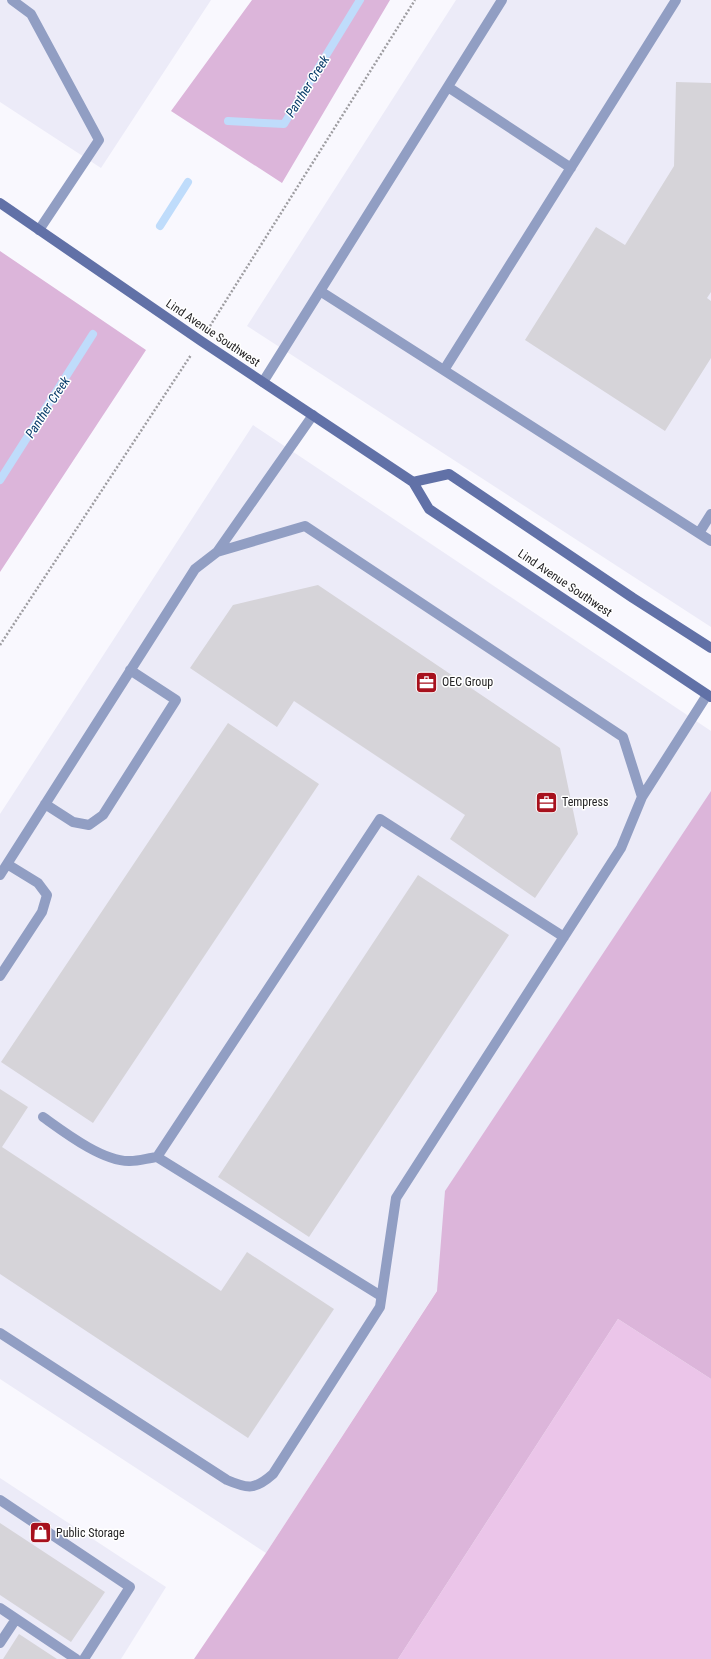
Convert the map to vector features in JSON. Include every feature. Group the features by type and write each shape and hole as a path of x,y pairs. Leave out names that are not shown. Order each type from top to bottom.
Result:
{"main road":[{"name":"Lind Avenue Southwest","path":"0,203 413,482 429,509 709,696"},
{"path":"413,482 449,474 633,598 711,648"}],"lane":[{"path":"12,0 31,14 99,140 40,230"},
{"path":"263,382 502,0"},
{"path":"444,370 676,0"},
{"path":"448,87 571,168"},
{"path":"320,291 711,541"},
{"path":"0,875 195,569 217,552 313,415"},
{"path":"698,533 711,514"},
{"path":"217,552 305,526 624,737 642,797"},
{"path":"45,804 73,822 89,825 103,815 176,700 130,670"},
{"path":"0,1333 227,1480 243,1487 260,1485 273,1474 380,1307 396,1198 621,848 642,797 709,696"},
{"path":"157,1157 380,819 564,937"},
{"path":"0,976 42,912 47,895 38,884 7,864"},
{"path":"43,1117 91,1149 114,1159 129,1161 157,1157 381,1296"},
{"path":"0,1500 130,1587 84,1659"},
{"path":"0,1608 76,1659"},
{"path":"0,1643 16,1619"}],"shaded area":[{"path":"0,0 211,0 101,168 0,102"},
{"path":"252,0 390,0 282,183 171,111"},
{"path":"456,0 711,0 711,627 247,326"},
{"path":"0,251 146,350 0,572"},
{"path":"253,425 711,731 711,870 266,1553 0,1379 0,814"},
{"path":"711,791 711,1379 618,1319 398,1659 194,1659 266,1553 437,1291 445,1191"},
{"path":"618,1319 711,1379 711,1659 398,1659"},
{"name":"Public Storage","path":"0,1478 166,1587 121,1659 0,1659"}],"building":[{"path":"676,82 711,83 711,292 707,298 711,301 711,358 665,431 525,340 596,227 625,245 674,166"},
{"path":"318,585 560,748 578,834 535,898 450,839 465,815 294,701 277,727 190,668 233,605"},
{"path":"228,723 319,784 93,1123 1,1062"},
{"path":"418,875 509,935 309,1237 218,1177"},
{"path":"0,1089 28,1107 2,1147 221,1291 247,1252 334,1309 248,1438 0,1274"},
{"path":"0,1523 105,1592 71,1642 0,1595"},
{"path":"19,1634 57,1659 3,1659"}],"waterway":[{"name":"Panther Creek","path":"228,121 284,124 360,0"},
{"name":"Panther Creek","path":"160,226 188,182"},
{"name":"Panther Creek","path":"0,480 93,334"}],"place":[{"name":"OEC Group","path":"426,682"},
{"name":"Tempress","path":"547,802"},
{"name":"Public Storage","path":"41,1533"}]}
